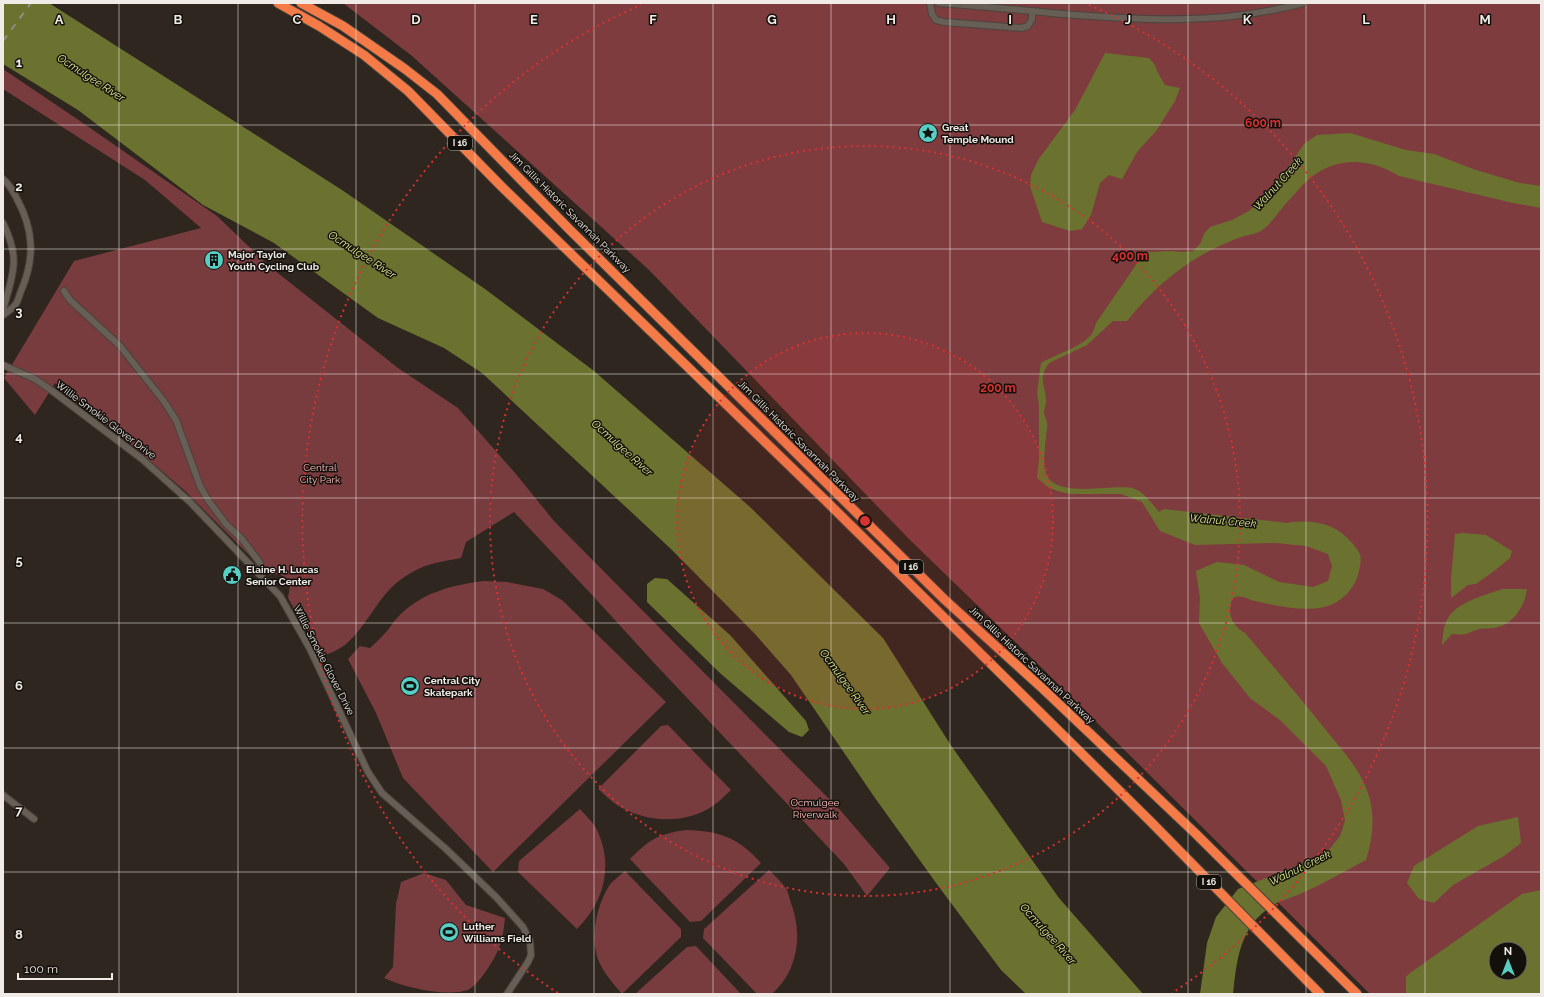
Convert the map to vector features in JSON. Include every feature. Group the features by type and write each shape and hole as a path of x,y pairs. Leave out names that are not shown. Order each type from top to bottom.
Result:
{"highway":[{"name":"I 16","path":"278,3 319,26 364,55 408,91 502,187 825,500 1151,822 1320,994"},
{"name":"Jim Gillis Historic Savannah Parkway","path":"301,3 343,26 405,69 437,94 569,229 928,584 1042,688 1196,834 1357,994"},
{"path":"315,3 343,26"}],"street":[{"path":"930,3 932,14 936,20 944,22 1021,28 1028,26 1032,19 1032,11"},
{"path":"939,3 1091,17 1161,20 1254,14 1303,3"},
{"path":"3,179 9,184 23,211 30,232 31,248 30,264 15,305 3,316"},
{"path":"3,223 8,233 15,257 10,289 3,310"},
{"path":"64,291 70,300 120,346 163,400 176,420 200,486 208,500 226,524 242,539 260,563"},
{"name":"Willie Smokie Glover Drive","path":"3,365 35,379 142,459 185,498 280,596 310,649 361,759 374,783 382,793 446,849 485,886 516,918 528,935 531,955 507,994"},
{"path":"3,795 34,820"}],"green space":[{"name":"Central City Park","path":"3,69 217,216 269,266 398,368 458,408 516,474 554,521 841,811 890,868 867,896 844,864 514,512 466,542 461,558 425,566 412,572 397,583 388,591 361,628 345,645 321,657 288,598 290,586 288,579 279,574 269,575 185,491 121,436 55,383 35,415 4,378 74,261 201,228 145,180 3,89"},
{"path":"484,581 507,582 543,589 562,600 666,702 493,872 403,778 376,713 348,659 360,646 370,648 406,609 426,596 448,588"},
{"path":"668,725 731,790 716,803 703,811 679,819 653,818 628,811 617,805 598,789 661,726"},
{"path":"580,809 596,828 602,842 605,855 605,868 604,882 600,894 587,918 577,929 518,872 519,861"},
{"path":"686,830 719,834 745,847 761,863 701,921 690,922 630,859 655,838 668,833"},
{"path":"769,870 785,888 795,915 797,927 796,952 788,975 781,985 772,994 757,994 703,938 704,929"},
{"path":"625,871 681,929 681,937 622,994 600,964 596,952 594,936 596,918 605,893 611,884"},
{"name":"Luther Williams Field","path":"424,873 446,880 466,905 505,918 502,939 495,956 487,970 468,990 459,992 438,992 414,988 384,978 393,967 396,904 401,882"},
{"path":"696,946 741,994 635,994 687,947"}],"shaded area":[{"path":"343,3 1541,3 1541,994 1370,994 1042,668 908,538 649,270 412,56"}],"water":[{"name":"Ocmulgee River","path":"3,3 49,3 342,190 485,289 594,371 750,507 883,638 950,744 1059,898 1143,994 1026,994 1001,970 939,887 875,798 791,675 755,634 672,550 482,373 444,348 378,318 274,243 203,205 78,110 3,64"},
{"path":"1105,53 1149,58 1155,65 1165,85 1180,88 1175,101 1156,131 1137,152 1122,179 1109,175 1100,183 1091,215 1082,229 1070,231 1042,222 1030,186 1031,175 1038,160 1075,110"},
{"name":"Walnut Creek","path":"1350,133 1406,150 1434,154 1476,170 1520,183 1541,186 1541,208 1513,203 1399,176 1388,170 1365,163 1353,162 1331,166 1309,179 1264,229 1213,249 1189,263 1166,280 1146,299 1127,321 1113,321 1087,345 1049,363 1043,374 1046,396 1044,413 1047,422 1044,467 1050,480 1059,485 1070,488 1083,489 1123,487 1136,489 1144,494 1159,512 1164,509 1287,523 1314,522 1323,524 1339,531 1353,544 1360,554 1360,566 1353,586 1333,604 1325,607 1305,609 1284,607 1239,596 1233,598 1230,613 1237,627 1245,633 1305,705 1345,754 1363,780 1372,808 1373,823 1370,846 1366,860 1324,883 1275,904 1263,912 1247,932 1242,943 1236,967 1233,994 1200,994 1207,943 1216,917 1238,889 1325,855 1340,836 1345,821 1341,800 1326,766 1280,720 1250,698 1222,663 1199,623 1200,598 1196,571 1217,562 1244,565 1279,582 1313,587 1328,581 1332,566 1328,554 1306,546 1276,543 1195,545 1160,531 1142,502 1121,494 1071,494 1049,488 1037,478 1039,458 1039,405 1037,393 1041,363 1081,344 1091,335 1096,323 1140,259 1148,252 1193,251 1200,244 1204,234 1210,227 1232,220 1249,211 1275,187 1304,144 1317,135"},
{"path":"1463,533 1486,535 1512,551 1510,558 1494,571 1476,584 1468,585 1451,598 1455,534"},
{"path":"655,578 667,579 730,635 806,721 809,730 802,737 789,732 721,674 647,602 647,584"},
{"path":"1502,589 1527,589 1521,607 1509,622 1496,628 1479,629 1457,635 1452,634 1442,645 1445,624 1452,612 1465,603"},
{"path":"1518,817 1521,843 1504,856 1453,885 1434,903 1419,899 1407,883 1414,866 1478,826"},
{"path":"1541,890 1541,994 1408,994 1406,992 1406,977 1522,894"}],"railway":[{"path":"3,41 31,3"}],"place":[{"name":"Great Temple Mound","path":"928,133"},
{"name":"Major Taylor Youth Cycling Club","path":"214,260"},
{"name":"Elaine H. Lucas Senior Center","path":"232,575"},
{"name":"Central City Skatepark","path":"410,686"},
{"name":"Luther Williams Field","path":"449,932"}],"park label":[{"name":"Ocmulgee Riverwalk","path":"815,808"}]}
